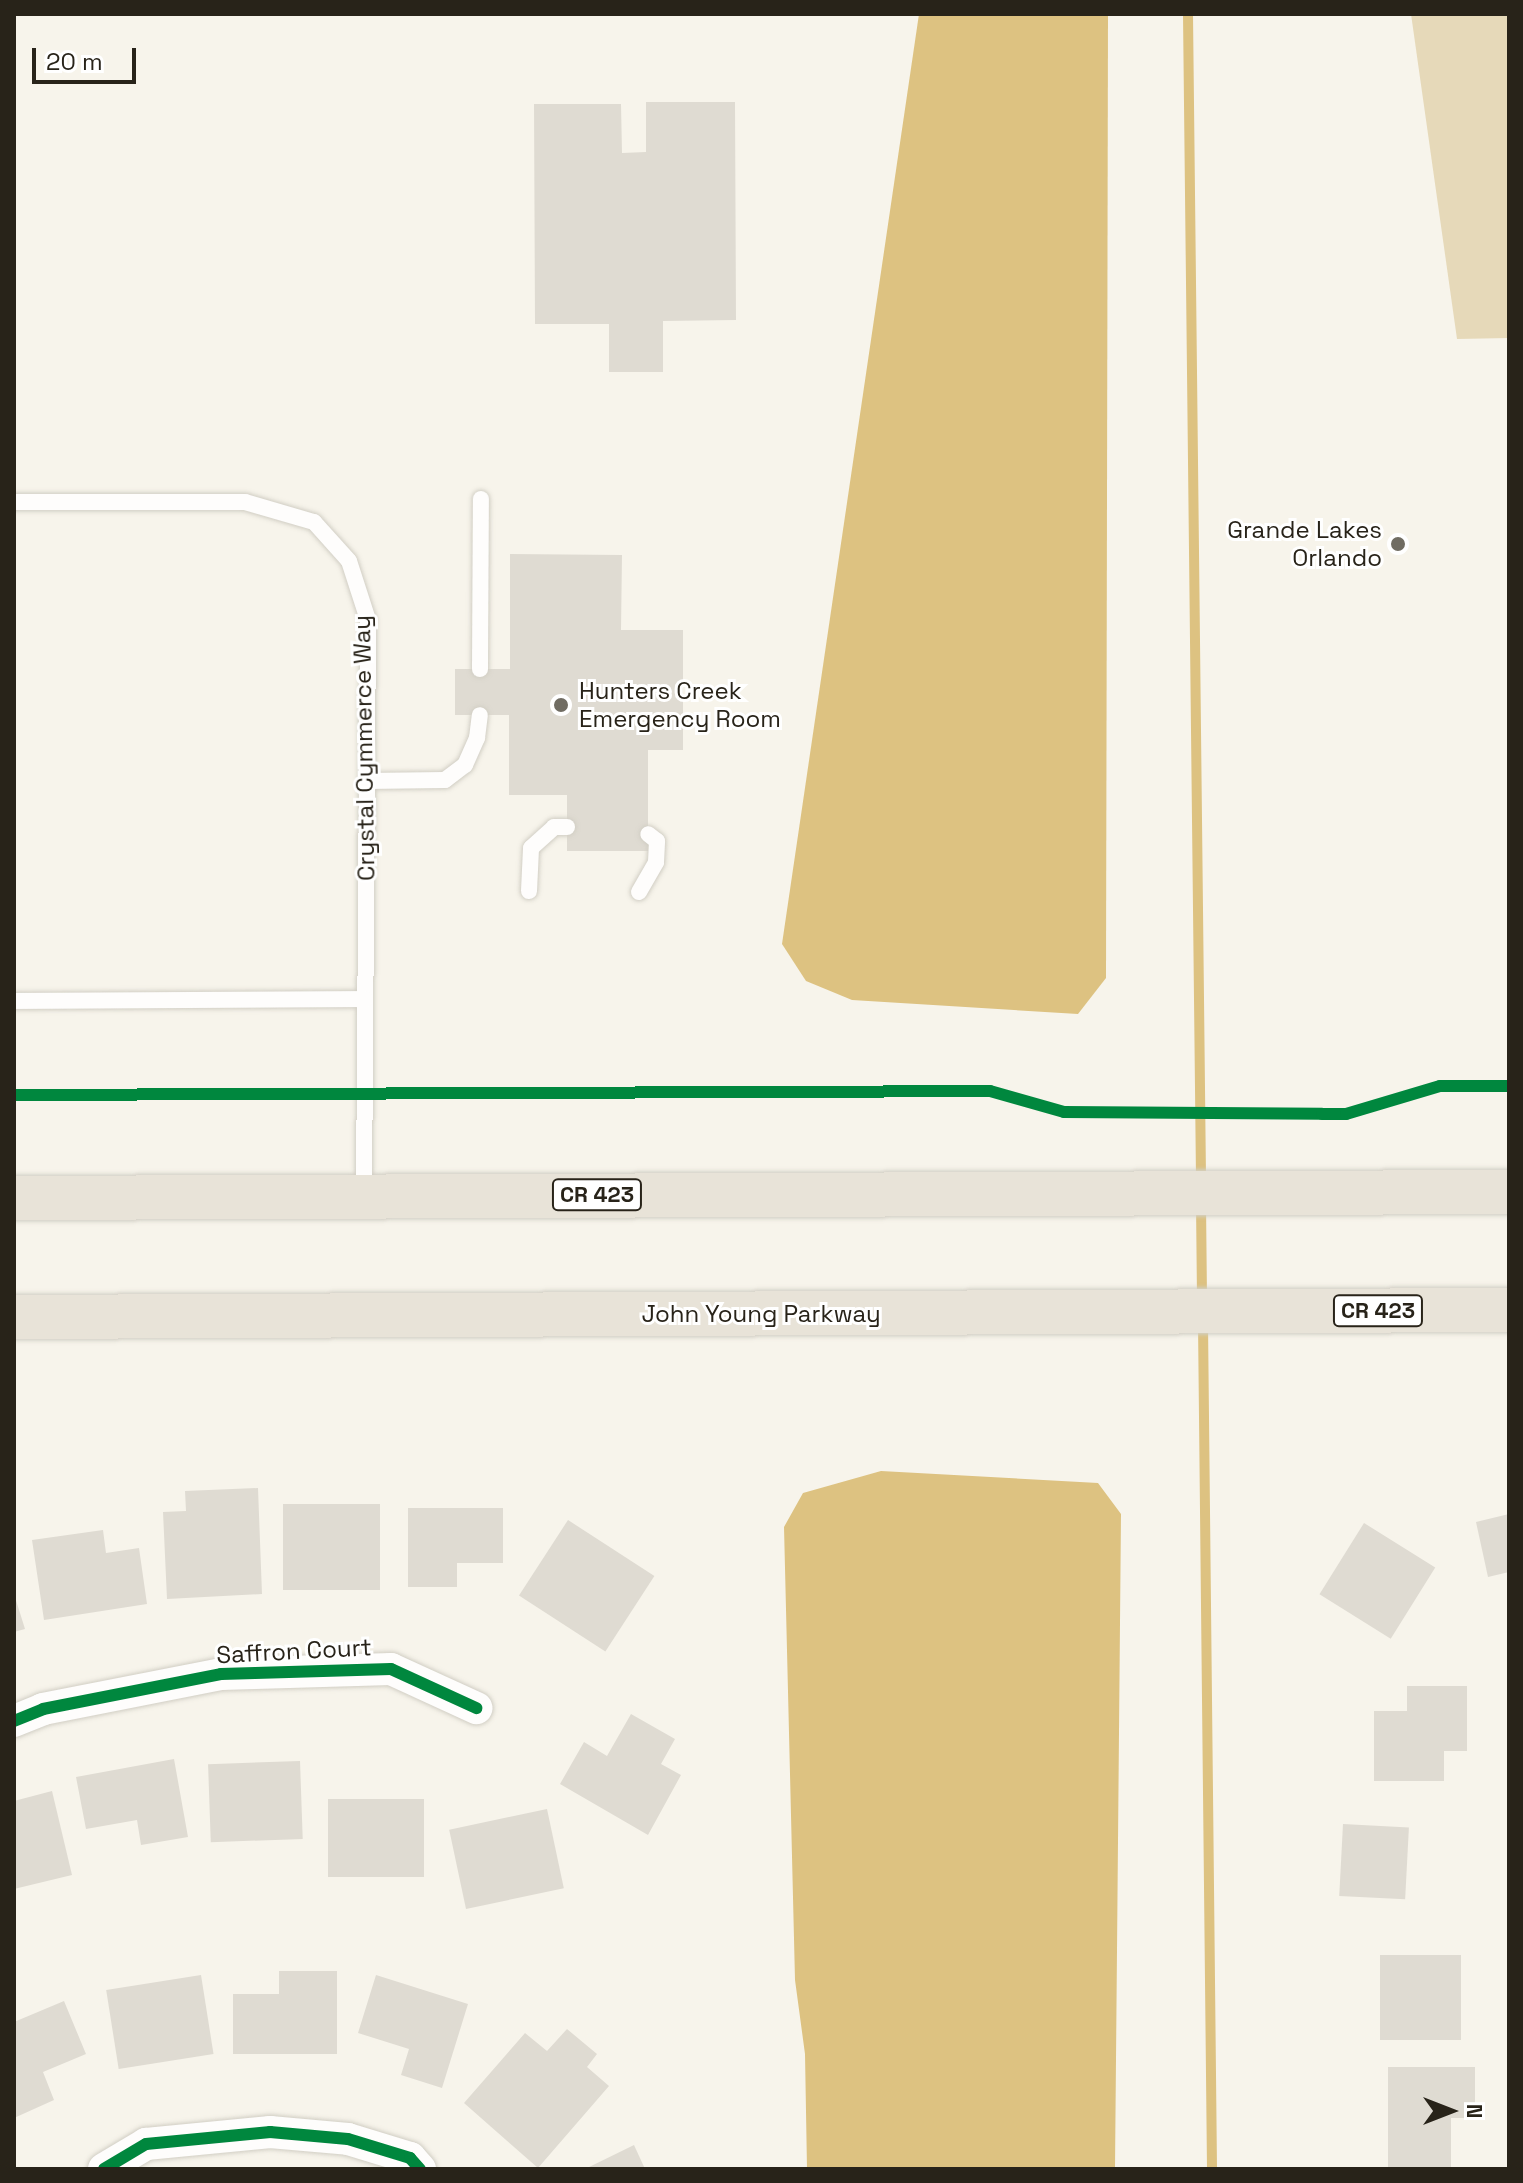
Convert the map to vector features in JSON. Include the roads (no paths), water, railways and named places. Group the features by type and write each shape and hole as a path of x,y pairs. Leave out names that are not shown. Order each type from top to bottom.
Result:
{"highway":[{"name":"CR 423","path":"14,1198 1509,1192"},
{"name":"John Young Parkway","path":"14,1317 1509,1310"}],"street":[{"name":"Saffron Court","path":"14,1721 43,1709 221,1674 391,1669 476,1708"},
{"path":"104,2169 146,2144 270,2132 348,2139 410,2158 420,2169"}],"lane":[{"path":"480,669 481,499"},
{"name":"Crystal Cymmerce Way","path":"14,502 245,502 314,522 349,561 368,620 364,1196"},
{"path":"366,781 445,780 465,765 477,738 480,715"},
{"path":"529,891 531,848 547,831 567,827"},
{"path":"639,892 656,862 657,841 648,834"},
{"path":"14,1001 365,999"}],"waterway":[{"path":"1188,14 1201,1183"},
{"path":"1201,1203 1202,1303"},
{"path":"1203,1323 1212,2169"}],"place":[{"name":"Grande Lakes Orlando","path":"1398,544"},
{"name":"Hunters Creek Emergency Room","path":"561,705"}]}
